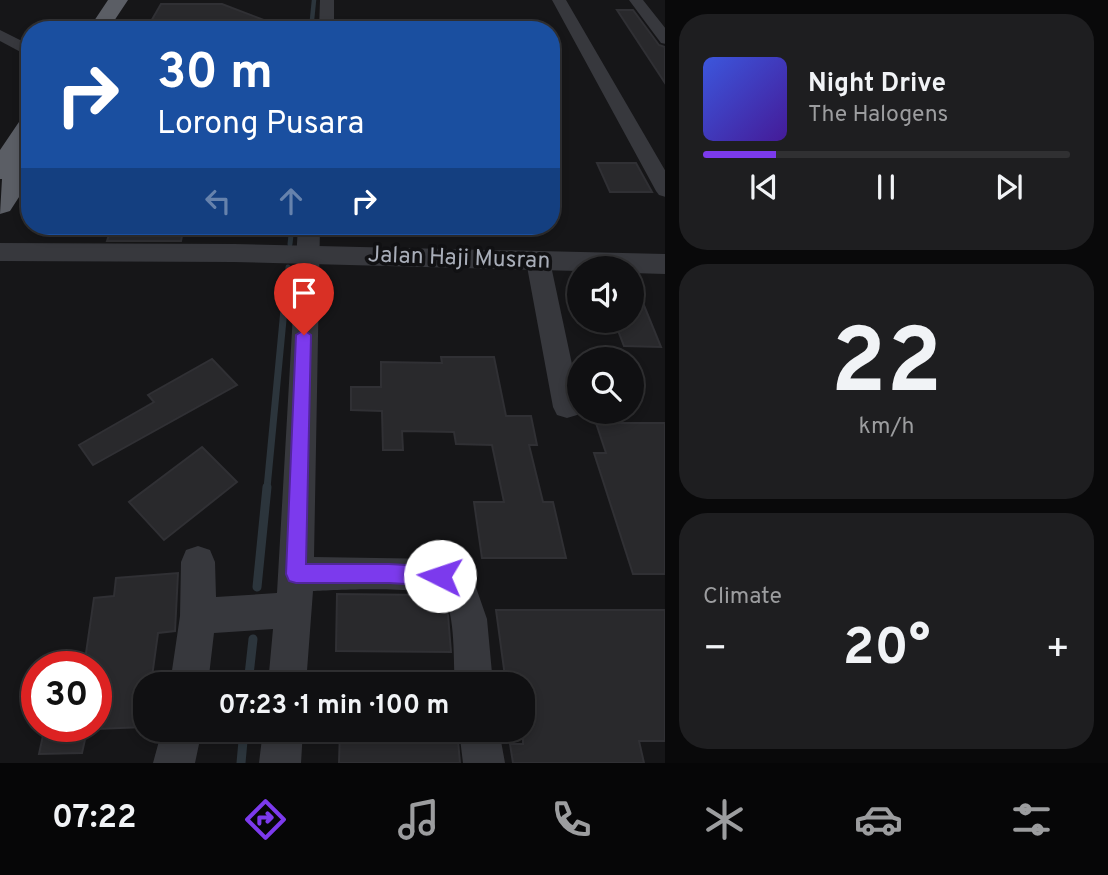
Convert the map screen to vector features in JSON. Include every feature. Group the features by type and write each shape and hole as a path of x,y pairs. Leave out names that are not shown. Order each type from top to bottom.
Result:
{"highway":[{"path":"104,21 118,0"},
{"path":"5,184 21,146"}],"street":[{"path":"326,21 327,0"},
{"path":"559,0 665,191"},
{"path":"636,0 665,40"},
{"path":"0,35 21,47"},
{"path":"0,57 21,52"},
{"path":"288,672 296,574 308,241"},
{"name":"Jalan Haji Musran","path":"0,252 308,241 538,261 665,264"},
{"path":"538,261 567,407"},
{"path":"191,672 198,616 198,562"},
{"path":"296,574 389,573 440,576 459,588 469,619 473,672"},
{"path":"198,616 293,610"},
{"path":"174,763 179,742"},
{"path":"280,763 282,742"},
{"path":"481,742 484,763"}],"building":[{"path":"161,4 222,4 266,21 151,21"},
{"path":"617,10 633,10 659,45 665,47 665,83"},
{"path":"597,163 636,163 652,192 610,192"},
{"path":"109,235 182,235 181,241 107,241"},
{"path":"644,305 661,347 624,346 619,333 644,333"},
{"path":"441,357 494,357 506,416 531,416 537,445 529,445 543,502 553,502 566,558 482,558 474,502 504,502 492,445 456,444 454,432 402,431 403,450 383,450 382,411 351,410 351,387 381,387 381,362 442,363"},
{"path":"212,359 237,385 93,465 79,445 154,402 148,395"},
{"path":"665,423 665,574 633,574 594,453 606,453 596,424"},
{"path":"202,447 237,482 164,540 129,502"},
{"path":"178,573 175,631 158,633 153,672 133,672 133,727 112,728 112,651 86,651 94,598 114,596 116,578"},
{"path":"337,594 427,595 441,600 448,615 451,652 336,651"},
{"path":"496,610 665,610 665,741 639,741 644,763 513,763 510,744 535,742 535,672 504,672"},
{"path":"42,742 84,742 82,753 39,754"},
{"path":"340,742 458,742 460,763 339,763"}],"waterway":[{"path":"312,21 314,0"},
{"path":"290,244 291,235"},
{"path":"287,279 288,267"},
{"path":"267,488 287,278"},
{"path":"257,587 267,487"},
{"path":"249,672 253,639"},
{"path":"241,763 243,742"}],"route":[{"path":"304,335 296,574 389,573 440,576"}]}
